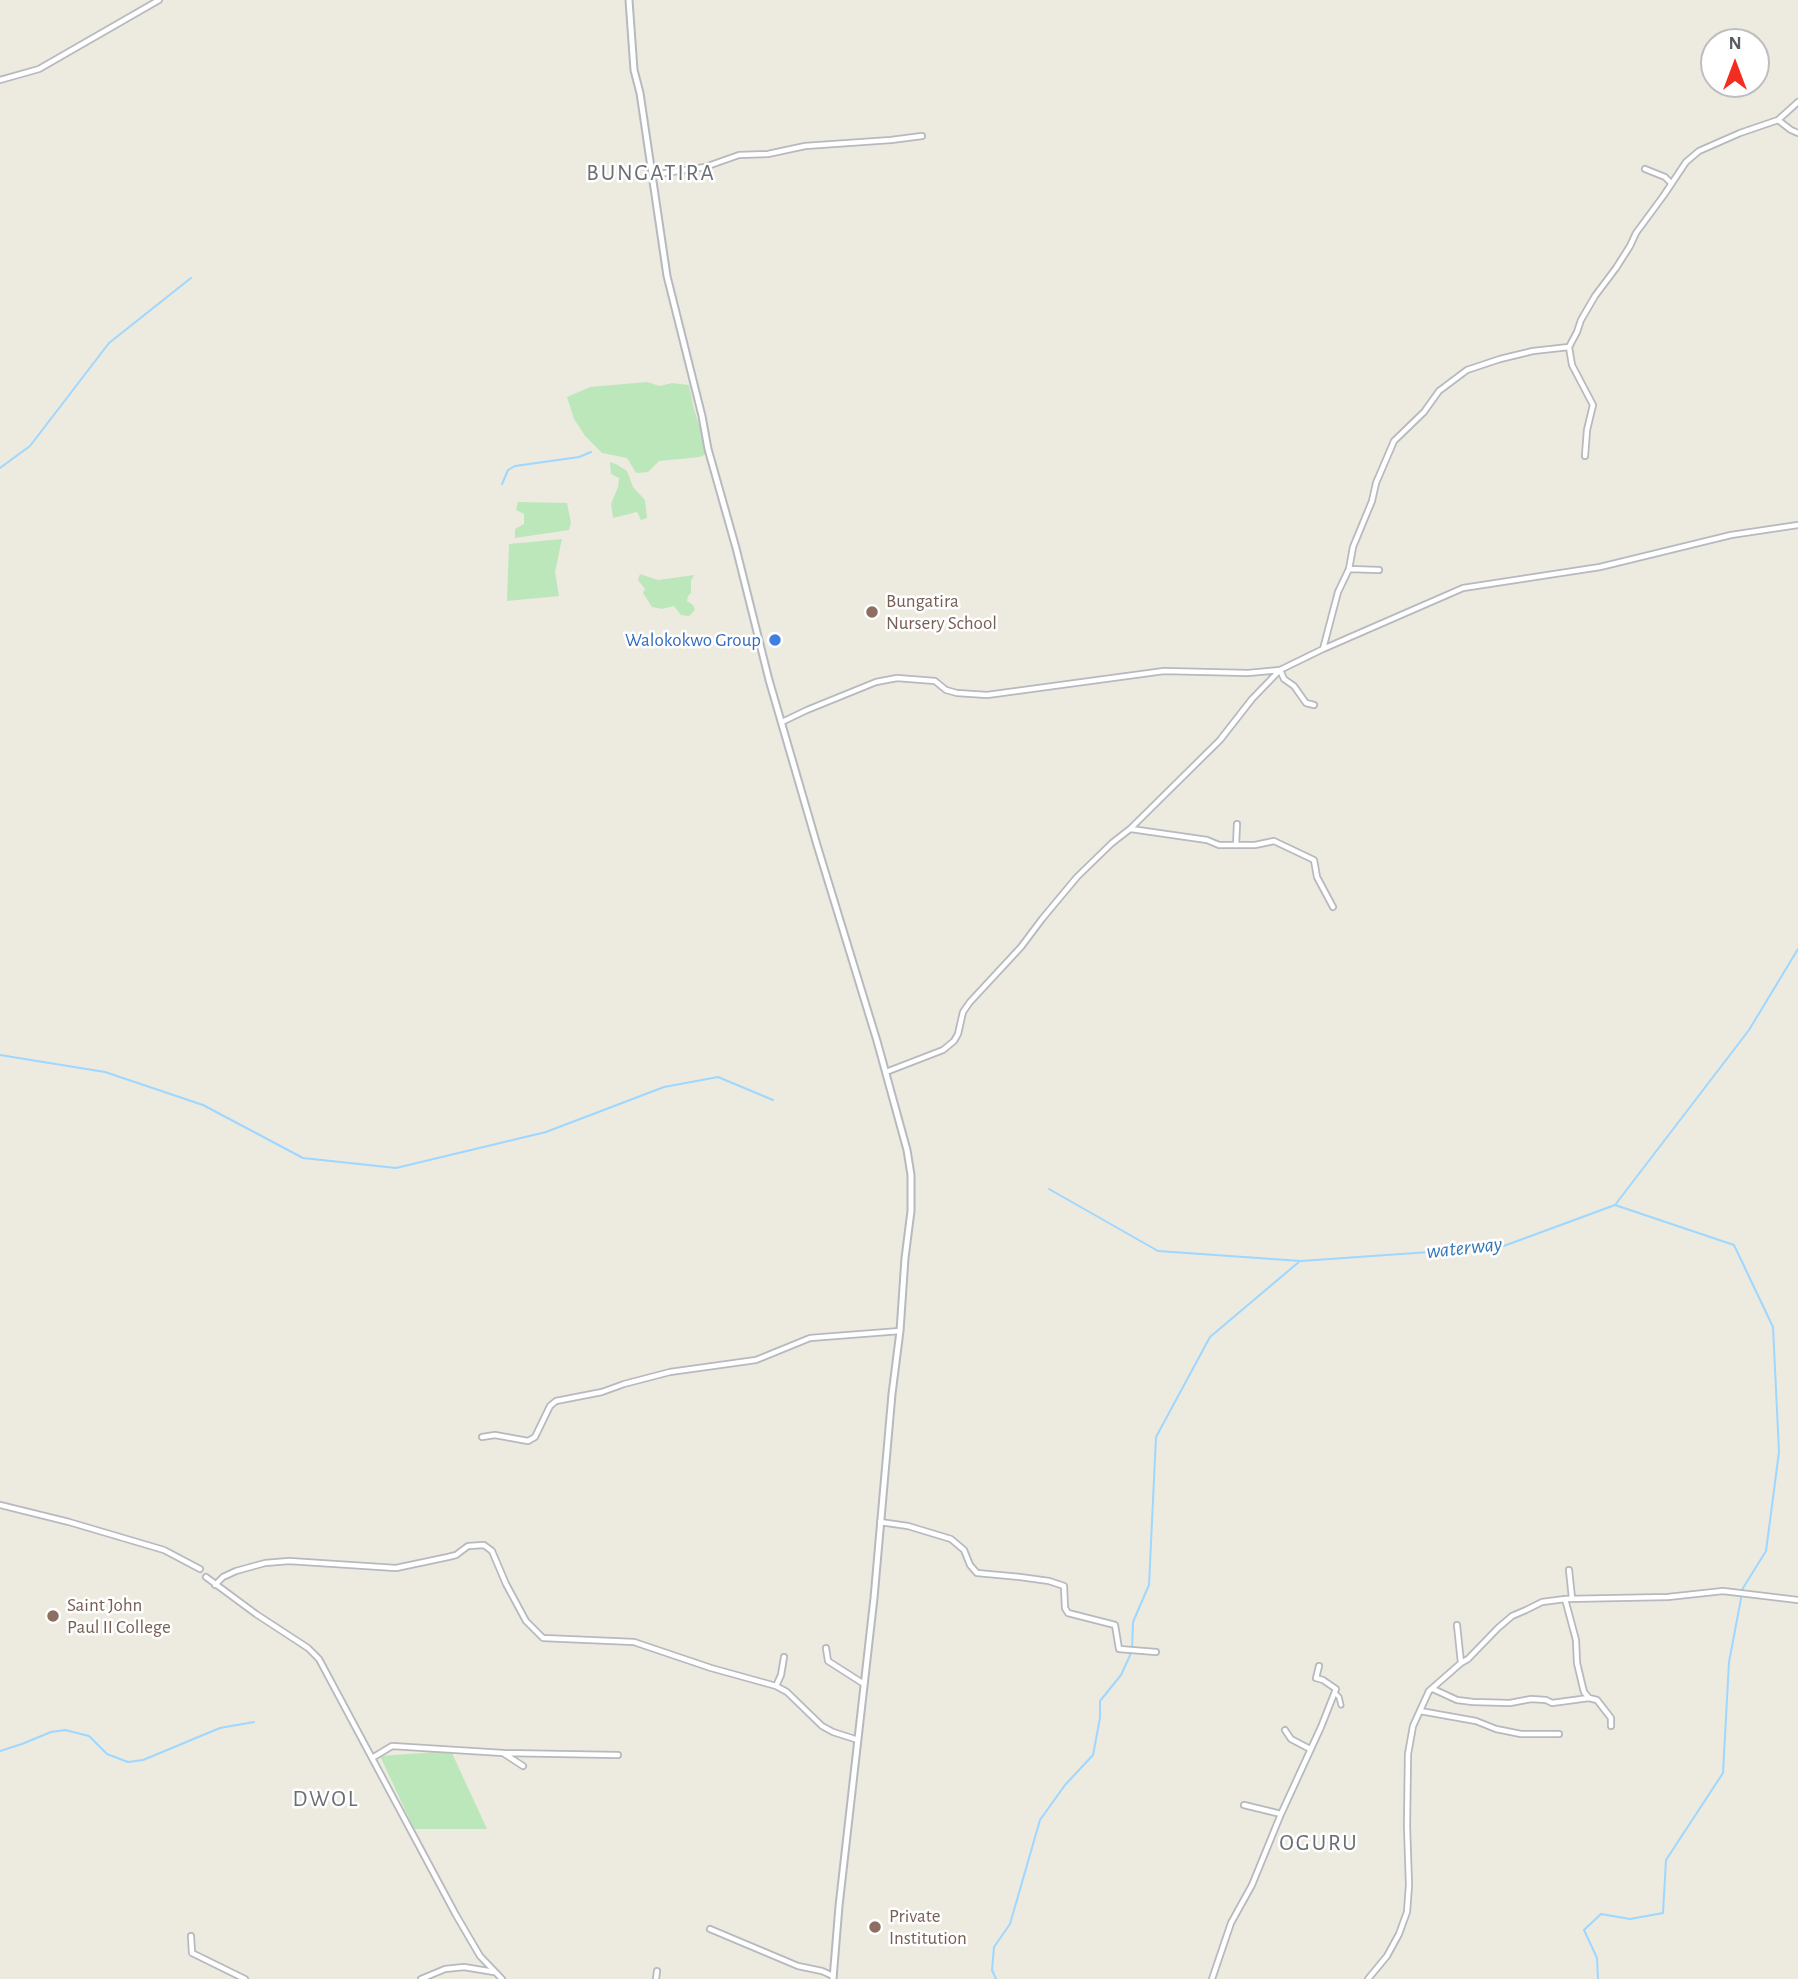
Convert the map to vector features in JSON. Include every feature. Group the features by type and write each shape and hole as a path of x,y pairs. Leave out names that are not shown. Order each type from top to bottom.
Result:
{"street":[{"path":"0,80 39,69 159,0"},
{"path":"629,0 634,70 640,93 667,276 708,450 769,680 886,1072 911,1175 911,1211 900,1331 832,1978 822,1971 798,1966 710,1929"},
{"path":"1586,456 1587,430 1593,405 1572,365 1569,347 1594,296 1616,268 1636,233 1686,162 1699,151 1777,120 1798,102"},
{"path":"1777,120 1798,133"},
{"path":"652,175 705,167 739,155 768,154 805,146 922,135"},
{"path":"1645,169 1665,177 1671,183"},
{"path":"1323,649 1338,592 1349,569 1353,547 1394,441 1424,412 1439,391 1467,370 1533,351 1569,347"},
{"path":"886,1072 943,1050 951,1043 958,1034 963,1012 970,1002 1021,947 1077,877 1220,740 1252,699 1280,670 1451,593 1476,585 1608,565 1731,535 1798,525"},
{"path":"1349,569 1379,570"},
{"path":"782,722 876,682 897,678 935,681 946,690 957,693 987,695 1164,671 1248,673 1280,670"},
{"path":"1280,670 1284,679 1294,686 1306,703 1314,705"},
{"path":"1236,845 1237,824"},
{"path":"1130,829 1207,840 1219,845 1274,841 1314,860 1317,877 1333,907"},
{"path":"482,1437 495,1436 528,1441 535,1437 550,1406 561,1399 602,1392 670,1373 756,1360 810,1338 900,1331"},
{"path":"0,1505 163,1550 201,1569"},
{"path":"880,1522 908,1526 951,1539 964,1550 970,1565 977,1573 1049,1581 1064,1586 1065,1608 1068,1613 1115,1625 1119,1649 1156,1652"},
{"path":"215,1585 223,1577 236,1571 265,1563 289,1561 396,1568 456,1555 468,1546 484,1545 492,1551 526,1620 543,1638 635,1642 711,1668 776,1686 788,1692 822,1726 858,1740"},
{"path":"1569,1570 1569,1599 1577,1663 1584,1692 1589,1698"},
{"path":"206,1577 320,1659 456,1915 480,1956 502,1979"},
{"path":"1368,1979 1387,1956 1408,1912 1408,1754 1411,1734 1420,1710 1429,1691 1468,1660 1512,1616 1542,1602 1569,1599 1668,1597 1723,1591 1798,1600"},
{"path":"1457,1625 1461,1664"},
{"path":"825,1648 828,1661 864,1684"},
{"path":"776,1686 784,1657"},
{"path":"1212,1979 1231,1923 1252,1885 1335,1693 1336,1689 1316,1678 1319,1666"},
{"path":"1432,1688 1457,1700 1468,1702 1510,1703 1531,1699 1552,1703 1589,1698 1597,1700 1611,1718 1611,1726"},
{"path":"1335,1693 1341,1705"},
{"path":"1420,1710 1476,1721 1496,1729 1521,1734 1559,1734"},
{"path":"1285,1730 1291,1739 1310,1749"},
{"path":"372,1758 392,1746 503,1753 618,1755"},
{"path":"503,1753 523,1766"},
{"path":"1244,1805 1281,1814"},
{"path":"191,1936 192,1953 245,1979"},
{"path":"421,1979 445,1969 464,1966 495,1973"},
{"path":"656,1979 657,1970"}],"green space":[{"path":"647,382 660,386 672,383 689,385 706,454 659,461 648,472 636,473 627,458 602,453 585,436 574,419 567,397 590,387"},
{"path":"610,462 627,471 633,487 645,500 647,518 641,520 637,512 613,518 611,504 619,478 611,474"},
{"path":"518,502 567,503 571,523 569,530 515,538 515,529 524,524 524,514 516,510"},
{"path":"562,539 555,572 559,596 507,601 509,544"},
{"path":"640,574 658,580 694,575 687,601 695,610 689,616 681,615 674,606 662,609 652,607 638,580"},
{"path":"451,1751 487,1829 414,1829 380,1756"}],"waterway":[{"path":"0,468 30,446 109,343 191,278"},
{"path":"502,484 508,470 515,466 579,457 591,452"},
{"name":"waterway","path":"1049,1189 1158,1251 1301,1261 1501,1247 1615,1205 1749,1030 1798,949"},
{"path":"0,1055 105,1072 203,1105 303,1158 396,1168 546,1132 664,1087 718,1077 773,1100"},
{"path":"1598,1979 1597,1958 1584,1930 1601,1914 1630,1919 1663,1913 1666,1860 1723,1773 1729,1662 1743,1588 1766,1551 1779,1452 1773,1327 1734,1245 1615,1205"},
{"path":"996,1979 992,1970 994,1947 1010,1924 1040,1820 1065,1785 1093,1755 1100,1718 1100,1701 1121,1675 1132,1651 1133,1622 1149,1585 1156,1437 1210,1337 1300,1261"},
{"path":"0,1751 51,1732 65,1730 89,1736 107,1754 128,1762 143,1760 220,1728 254,1722"}],"place":[{"name":"Bungatira Nursery School","path":"872,612"},
{"name":"Walokokwo Group","path":"775,640"},
{"name":"Saint John Paul II College","path":"53,1616"},
{"name":"Private Institution","path":"875,1927"}],"district":[{"name":"BUNGATIRA","path":"651,173"},
{"name":"DWOL","path":"326,1799"},
{"name":"OGURU","path":"1319,1843"}]}
